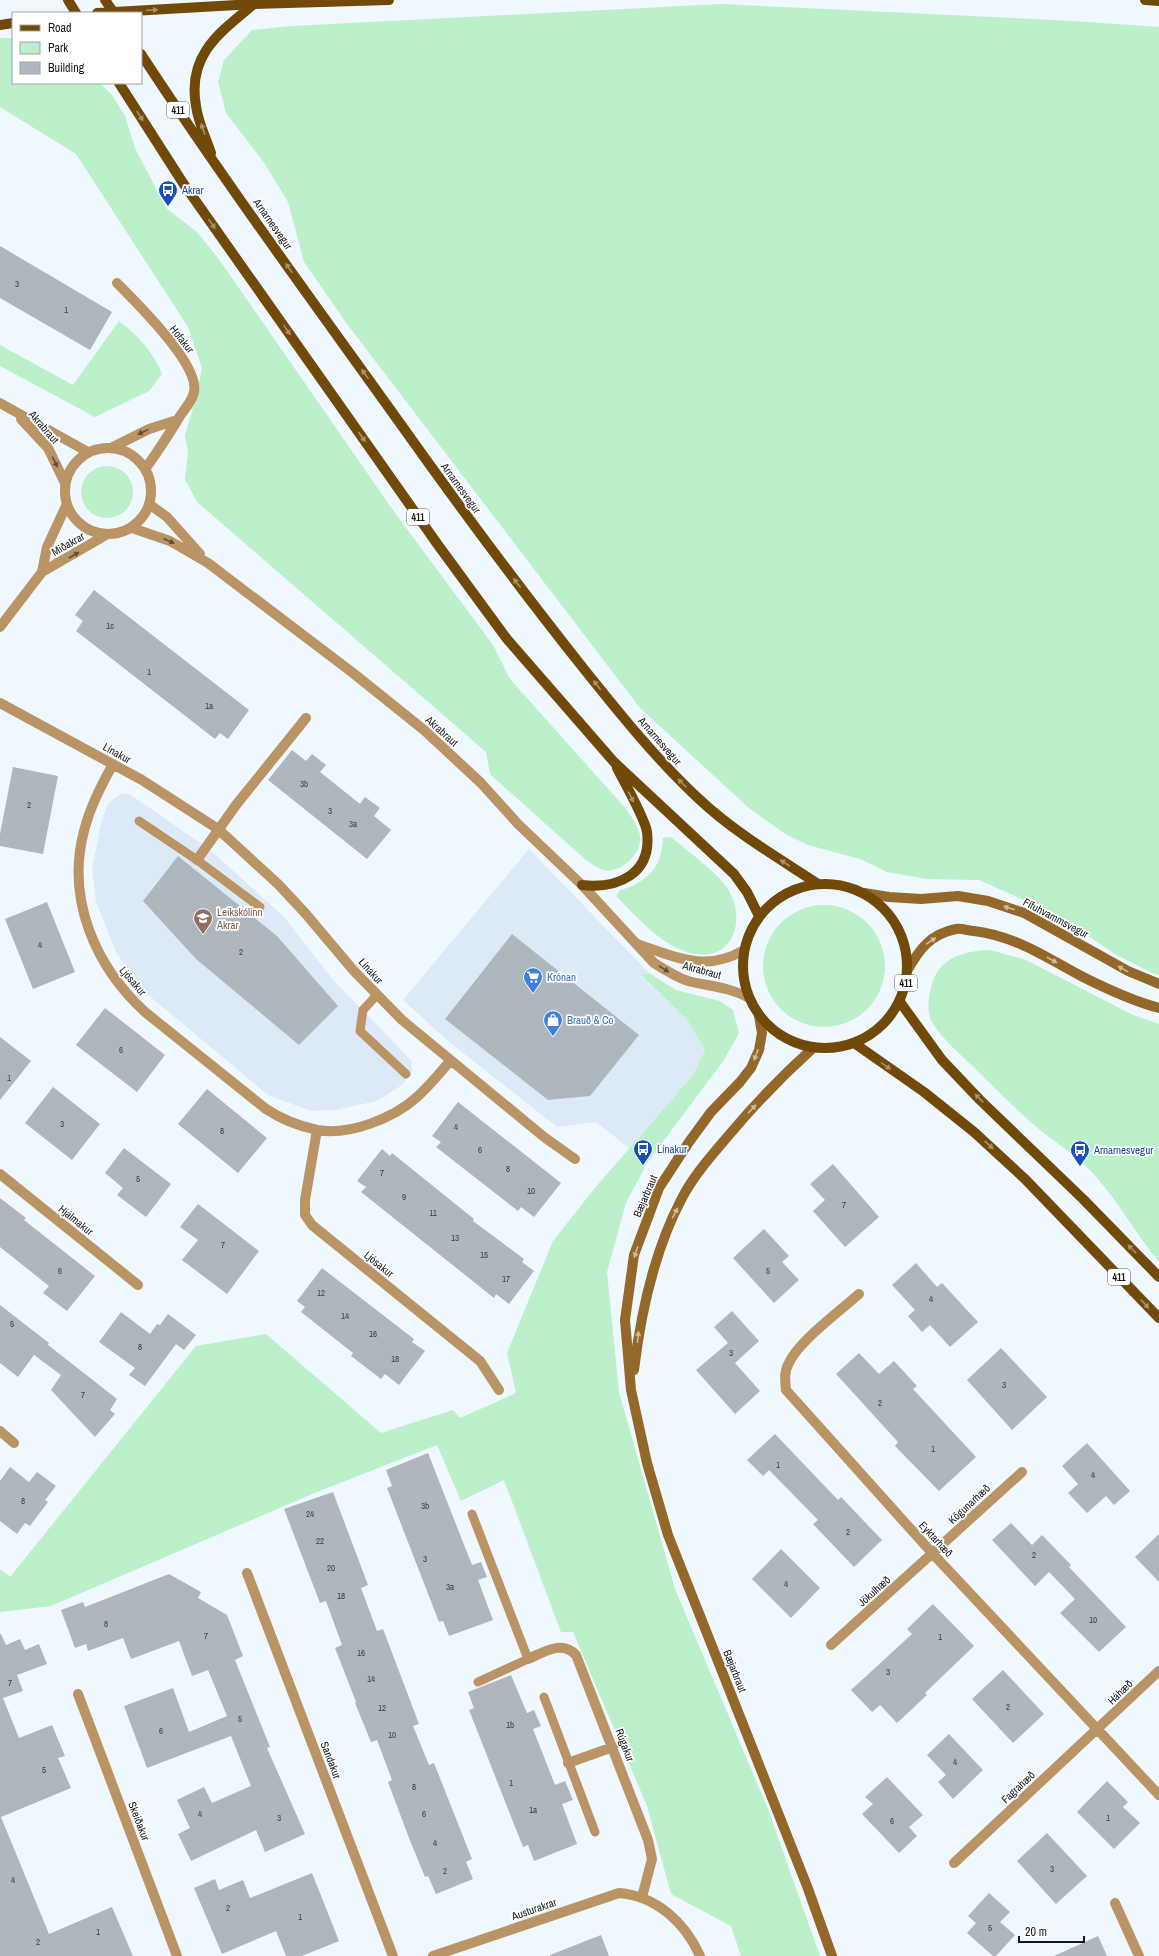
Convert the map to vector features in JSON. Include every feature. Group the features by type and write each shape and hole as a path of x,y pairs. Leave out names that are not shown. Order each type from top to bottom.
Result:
{"main road":[{"path":"68,0 75,12"},
{"path":"105,0 114,12 254,4 389,0"},
{"path":"1145,0 1159,1"},
{"path":"216,166 196,107 194,85 196,71 205,50 216,36 254,4"},
{"path":"0,24 12,23"},
{"path":"0,29 12,30"},
{"name":"Arnarnesvegur","path":"142,55 216,166 474,526 555,633 615,708 699,800 728,824 818,884"},
{"name":"411","path":"120,84 183,183 438,545 507,639 614,762 734,874 747,892 759,916"},
{"path":"582,885 598,886 620,881 633,873 644,861 646,855 647,832 614,762"},
{"name":"411","path":"818,884 841,885 864,893 883,907 897,926 905,948 907,971 905,987 900,1002 892,1015 881,1027 868,1037 854,1043 827,1049 813,1048 793,1042 781,1035 759,1016 748,998 742,974 744,950 749,932 759,916 775,900 795,889 818,884"},
{"name":"411","path":"900,1002 942,1060 980,1100 1083,1198 1159,1277"},
{"name":"411","path":"854,1043 924,1092 974,1132 1025,1179 1159,1318"}],"street":[{"name":"Hofakur","path":"117,282 149,316 180,355 193,376 194,393 191,400 177,420 165,442 145,469"},
{"name":"Akrabraut","path":"0,403 88,452"},
{"name":"Akrabraut","path":"12,410 48,448 65,483"},
{"path":"111,448 149,428 177,420"},
{"path":"99,448 111,448 124,451 136,458 145,469 150,480 151,492 150,504 143,518 132,528 119,534 106,535 93,533 81,527 72,517 66,506 64,494 65,483 69,470 77,460 88,452 99,448"},
{"name":"Akrabraut","path":"150,504 167,517 208,563"},
{"name":"Miðakrar","path":"42,572 47,547 66,506"},
{"name":"Akrabraut","path":"132,528 170,541 208,563 346,668 424,730 481,783 518,824 582,885 654,963 668,972 686,980 738,991 748,998"},
{"name":"Miðakrar","path":"0,627 42,572 106,535"},
{"name":"Línakur","path":"0,703 142,780 218,830 279,885 306,912 376,996 450,1061 544,1137 575,1159"},
{"path":"197,860 218,830 306,718"},
{"name":"Ljósakur","path":"112,764 90,812 83,832 79,874 81,905 94,945 104,964 130,998 253,1100 280,1118 317,1130 332,1131 356,1127 389,1116 417,1098 450,1061"},
{"name":"Fífuhvammsvegur","path":"864,893 889,897 920,899 958,896 988,901 1024,913 1128,972 1159,984"},
{"path":"907,971 920,949 934,938 957,929 984,932 1024,944 1084,977 1142,1004 1159,1008"},
{"name":"Akrabraut","path":"636,943 674,957 698,963 718,961 744,950"},
{"name":"Bæjarbraut","path":"759,1016 762,1033 758,1050 751,1068 740,1082 711,1112 662,1183 634,1255 625,1320 631,1390 647,1463 668,1535 807,1886 832,1956"},
{"name":"Bæjarbraut","path":"631,1390 639,1325 650,1283 671,1219 683,1197 710,1158 744,1116 813,1048"},
{"name":"Ljósakur","path":"317,1130 305,1200 305,1214 312,1226 480,1361 499,1390"},
{"name":"Hjálmakur","path":"0,1174 138,1285"},
{"name":"Eyktarhæð","path":"860,1294 797,1349 788,1364 785,1377 786,1390 933,1554 1159,1795"},
{"path":"0,1431 14,1443"},
{"name":"Kögunarhæð","path":"933,1554 1022,1472"},
{"name":"Jökulhæð","path":"831,1645 933,1554"},
{"name":"Sandakur","path":"247,1572 393,1956"},
{"name":"Rúgakur","path":"528,1659 554,1648 561,1647 572,1651 579,1661 648,1840 652,1859 642,1897"},
{"name":"Háhæð","path":"1098,1730 1159,1671"},
{"name":"Skeiðakur","path":"78,1694 177,1956"},
{"name":"Fagrahæð","path":"954,1863 1098,1730"},
{"path":"568,1763 613,1747"},
{"name":"Austurakrar","path":"433,1956 619,1893 642,1897"},
{"path":"642,1897 658,1906 682,1925 700,1956"},
{"path":"1115,1903 1139,1956"}],"lane":[{"path":"139,821 197,860 260,907"},
{"path":"376,996 363,1010 360,1031 406,1074"},
{"path":"472,1514 528,1659"},
{"name":"Rúgakur","path":"478,1682 528,1659"},
{"path":"544,1697 595,1832"}],"shaded area":[{"name":"Leikskólinn Akrar","path":"122,793 131,795 209,849 284,917 334,981 412,1061 412,1072 402,1085 377,1101 335,1110 311,1111 268,1095 141,989 116,952 96,902 92,869 102,819 109,802"},
{"path":"529,849 649,973 641,976 688,1021 705,1050 693,1075 629,1148 596,1122 557,1127 448,1041 403,1000"}],"green space":[{"path":"721,4 1073,21 1159,27 1159,975 1154,974 1115,954 1072,925 1024,900 979,880 927,879 887,872 860,859 808,845 787,835 750,809 640,708 347,324 304,262 288,202 265,164 226,113 218,82 224,60 252,30 293,26"},
{"path":"0,38 12,38 12,84 101,84 112,95 125,116 135,148 166,208 197,232 218,258 395,513 493,645 510,679 627,810 635,822 640,836 640,843 634,856 623,866 610,871 603,870 586,860 490,774 486,752 197,502 185,479 188,453 185,435 195,401 202,368 188,327 76,154 0,107"},
{"path":"119,321 145,345 162,374 149,391 95,417 0,366 0,345 73,385"},
{"path":"107,466 121,470 129,478 133,492 129,506 121,514 107,518 93,514 85,506 81,492 85,478 93,470"},
{"path":"671,837 724,883 734,902 736,916 735,928 731,940 723,948 713,953 700,955 674,947 639,920 616,896 620,890 639,883 654,869 660,857 663,838"},
{"path":"824,905 847,909 858,915 867,923 875,932 881,943 885,966 881,989 875,1000 867,1009 858,1017 847,1023 824,1027 801,1023 790,1017 781,1009 773,1000 767,989 763,966 767,943 773,932 781,923 790,915 801,909"},
{"path":"990,950 1026,960 1133,1015 1159,1024 1159,1262 1114,1199 1083,1163 1016,1109 948,1042 934,1026 929,1015 928,1005 930,990 937,973 942,966 956,956"},
{"path":"649,973 676,990 720,1001 733,1010 739,1033 724,1060 647,1163 626,1203 607,1272 619,1392 675,1589 768,1809 820,1956 741,1956 731,1926 671,1894 647,1806 573,1632 561,1632 504,1480 461,1501 437,1445 317,1492 51,1606 0,1612 0,1569 10,1577 196,1346 266,1334 381,1433 453,1410 460,1418 516,1393 507,1353 553,1241 594,1189 693,1075 705,1050 688,1021 641,975"}],"building":[{"path":"0,246 112,312 90,350 0,298"},
{"path":"94,590 249,710 228,739 220,733 215,739 76,631 83,621 75,615"},
{"path":"292,750 306,761 312,754 326,765 320,772 360,804 365,797 380,808 374,816 391,830 367,859 268,780"},
{"path":"13,767 58,776 43,854 0,846 0,834"},
{"path":"178,856 277,936 338,1006 299,1045 196,959 143,901"},
{"path":"47,902 75,972 33,989 5,919"},
{"path":"512,934 639,1035 590,1096 548,1100 445,1019"},
{"path":"105,1008 165,1055 137,1092 76,1045"},
{"path":"0,1037 31,1061 0,1100"},
{"path":"53,1087 100,1124 72,1160 25,1123"},
{"path":"207,1089 267,1138 238,1173 178,1124"},
{"path":"458,1102 561,1183 534,1217 521,1207 518,1211 436,1147 441,1142 432,1136"},
{"path":"124,1148 171,1184 146,1217 117,1195 123,1188 105,1173"},
{"path":"382,1149 390,1156 392,1153 474,1219 473,1221 524,1259 522,1262 534,1271 509,1304 496,1294 494,1298 361,1192 366,1187 357,1181"},
{"path":"833,1164 879,1217 845,1247 813,1211 825,1200 810,1184"},
{"path":"0,1198 26,1218 24,1220 95,1276 67,1311 43,1293 49,1286 0,1247"},
{"path":"198,1204 259,1251 227,1294 182,1260 198,1240 180,1227"},
{"path":"764,1229 789,1256 782,1262 799,1280 774,1303 733,1258"},
{"path":"916,1263 937,1287 942,1283 978,1322 950,1347 930,1325 922,1332 908,1316 915,1310 892,1285"},
{"path":"322,1268 414,1339 412,1342 425,1351 399,1385 385,1374 381,1379 351,1356 353,1353 301,1312 305,1307 297,1301"},
{"path":"0,1305 117,1399 110,1410 115,1414 95,1437 51,1390 61,1375 34,1355 18,1377 0,1363"},
{"path":"732,1311 759,1341 735,1363 760,1391 735,1414 696,1370 728,1343 714,1327"},
{"path":"121,1312 150,1334 157,1324 160,1325 168,1314 196,1335 184,1350 176,1344 145,1386 129,1375 135,1368 99,1342"},
{"path":"1001,1348 1047,1397 1012,1430 967,1380"},
{"path":"859,1353 879,1374 894,1361 917,1386 913,1389 976,1457 939,1491 895,1446 898,1442 836,1374"},
{"path":"775,1434 838,1500 841,1497 882,1540 854,1567 813,1524 818,1520 769,1470 763,1476 747,1460"},
{"path":"1087,1443 1130,1491 1114,1505 1106,1496 1087,1513 1068,1493 1078,1484 1062,1466"},
{"path":"428,1453 472,1565 481,1562 487,1577 478,1580 493,1620 449,1636 443,1621 439,1622 387,1488 392,1486 386,1470"},
{"path":"10,1467 29,1482 37,1472 56,1486 45,1500 48,1502 30,1526 25,1523 17,1534 0,1521 0,1481"},
{"path":"333,1492 368,1585 361,1588 377,1631 383,1629 419,1724 413,1726 429,1765 434,1763 472,1859 466,1862 473,1879 436,1894 428,1876 425,1877 409,1838 388,1782 392,1780 377,1740 371,1742 355,1703 356,1702 335,1648 342,1645 326,1601 320,1603 284,1509"},
{"path":"1011,1523 1032,1545 1042,1535 1071,1565 1069,1567 1126,1627 1099,1652 1060,1613 1075,1599 1049,1572 1035,1586 992,1540"},
{"path":"1159,1534 1159,1582 1135,1557"},
{"path":"781,1549 820,1588 791,1618 752,1579"},
{"path":"169,1574 201,1592 198,1598 227,1615 243,1656 235,1660 270,1747 267,1748 305,1834 265,1852 256,1830 191,1861 178,1834 190,1828 177,1800 204,1787 212,1803 251,1786 231,1736 147,1768 124,1706 173,1688 189,1732 227,1716 208,1670 192,1676 179,1641 131,1659 123,1638 88,1651 86,1644 75,1648 61,1610 83,1602 85,1607"},
{"path":"933,1604 974,1646 925,1693 927,1695 897,1723 880,1705 872,1712 851,1690 912,1634 907,1629"},
{"path":"0,1634 6,1645 20,1639 25,1650 39,1644 47,1664 17,1675 23,1691 3,1698 19,1738 52,1725 65,1756 58,1758 71,1788 1,1817 49,1934 112,1907 133,1956 0,1956"},
{"path":"1003,1670 1044,1714 1013,1743 972,1699"},
{"path":"511,1675 527,1713 534,1710 541,1726 533,1729 555,1785 565,1781 573,1800 562,1804 577,1844 534,1861 528,1845 523,1847 469,1710 474,1708 468,1692"},
{"path":"949,1734 983,1770 953,1799 938,1782 946,1775 927,1755"},
{"path":"887,1777 923,1815 909,1827 917,1836 899,1853 862,1814 873,1804 865,1797"},
{"path":"1107,1781 1128,1802 1123,1807 1140,1823 1114,1849 1077,1812"},
{"path":"1047,1833 1087,1876 1056,1904 1017,1861"},
{"path":"312,1873 339,1941 302,1956 286,1956 276,1931 222,1954 194,1888 215,1879 219,1890 243,1880 250,1898"},
{"path":"989,1893 1010,1912 1000,1922 1015,1935 996,1956 993,1956 967,1933 976,1923 968,1916"},
{"path":"601,1935 609,1956 550,1956 550,1955"},
{"path":"1098,1936 1107,1956 1054,1956"}],"place":[{"name":"Akrar","path":"168,207"},
{"name":"Leikskólinn Akrar","path":"203,935"},
{"name":"Krónan","path":"533,994"},
{"name":"Brauð & Co","path":"553,1037"},
{"name":"Línakur","path":"643,1166"},
{"name":"Arnarnesvegur","path":"1080,1167"}]}
